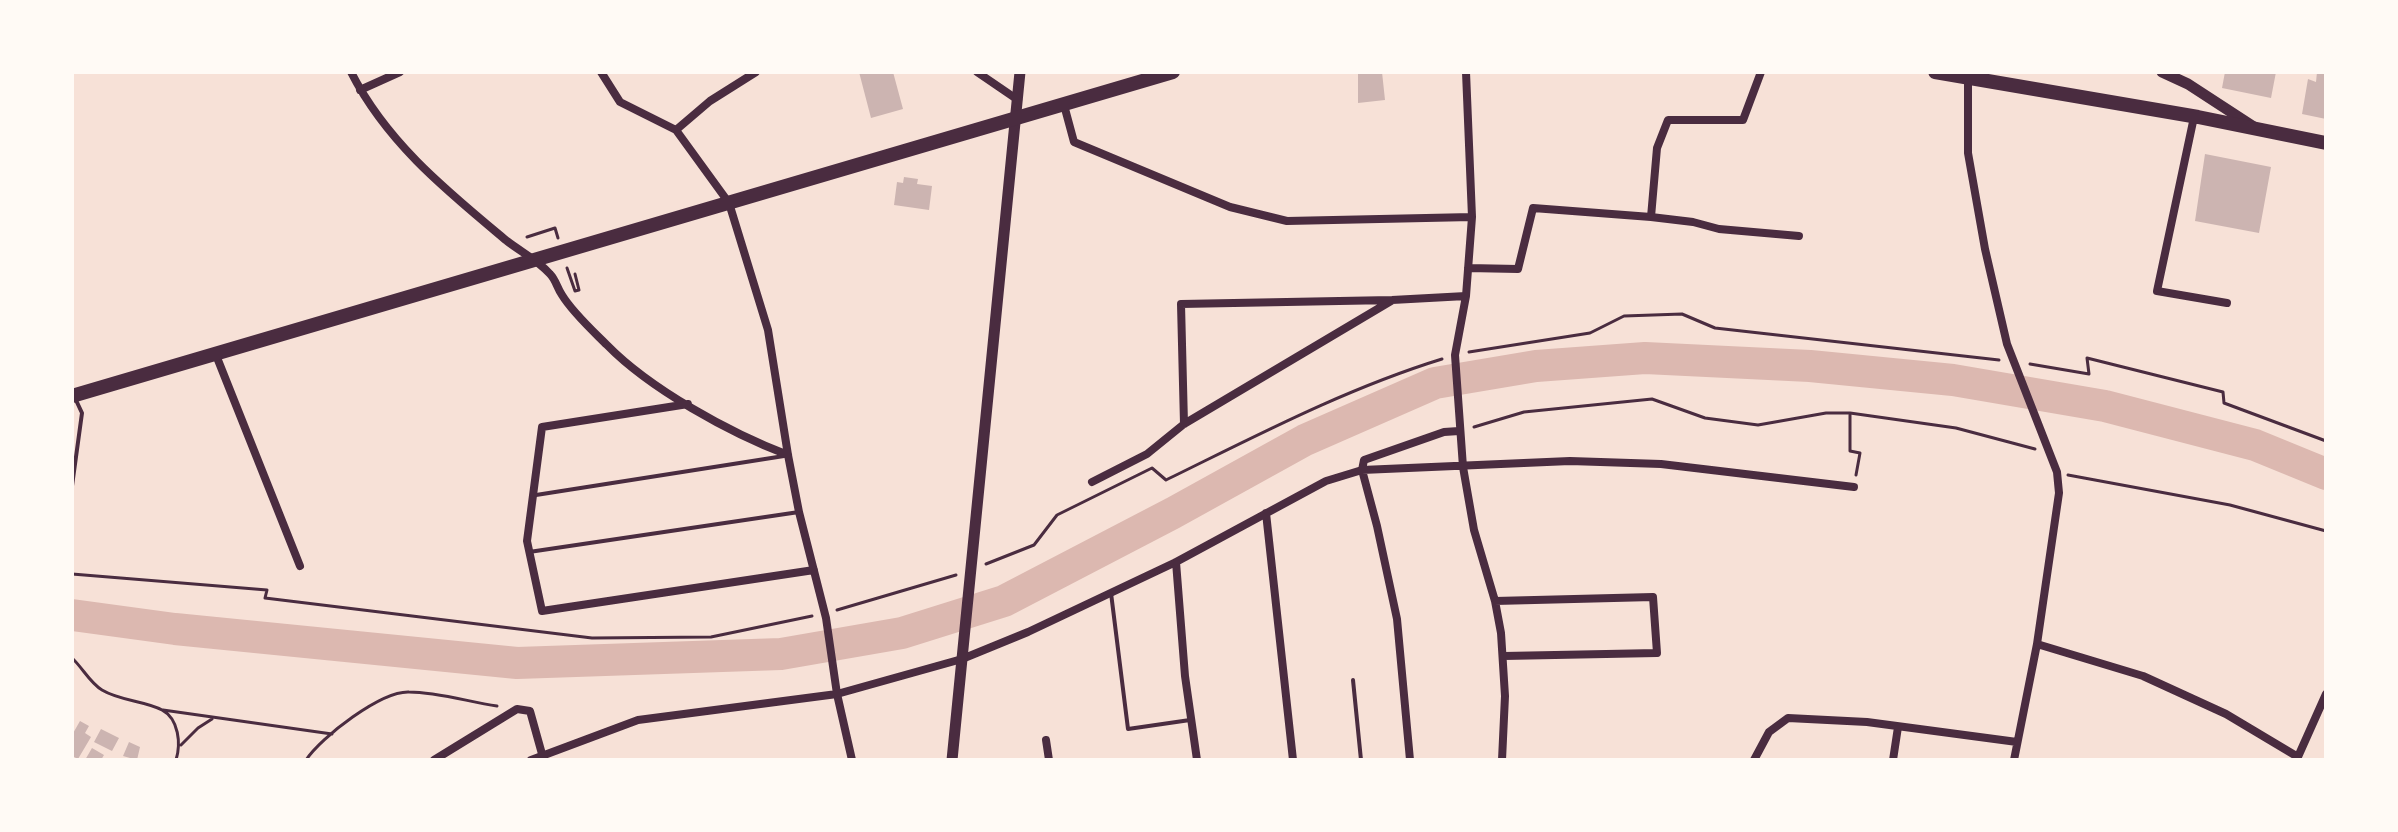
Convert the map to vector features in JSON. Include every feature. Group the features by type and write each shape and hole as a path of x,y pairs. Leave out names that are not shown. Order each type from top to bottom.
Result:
{"main road":[{"path":"73,396 1173,72"},
{"path":"1935,72 1968,75 2326,143"}],"street":[{"path":"351,72 383,123 419,166 552,275 562,295 608,347 638,372 688,404 755,443 788,455"},
{"path":"360,90 400,72"},
{"path":"601,72 620,102 676,130 729,203 768,330 799,512 829,614 837,692 852,760"},
{"path":"676,130 710,101 756,72"},
{"path":"977,72 1018,100"},
{"path":"952,760 1020,72"},
{"path":"1466,72 1472,217 1466,296 1455,357 1463,467 1474,530 1495,601 1504,656 1502,760"},
{"path":"1651,217 1657,148 1668,120 1743,120 1761,72"},
{"path":"2162,72 2188,84 2257,129"},
{"path":"1968,75 1968,153 1985,249 2014,362 2057,472 2059,493 2037,644 2014,760"},
{"path":"1064,105 1074,142 1230,207 1287,221 1472,217"},
{"path":"2194,117 2157,291 2227,303"},
{"path":"1468,268 1518,269 1533,208 1651,217 1719,229 1799,236"},
{"path":"1184,424 1181,304 1466,296"},
{"path":"1092,482 1147,454 1184,424 1392,300"},
{"path":"216,355 300,566"},
{"path":"688,404 542,427 527,541 542,611 814,570"},
{"path":"1410,760 1397,619 1362,470 1364,460 1459,429"},
{"path":"531,760 638,720 837,692 1028,632 1176,562 1326,481 1362,470 1570,461 1661,464 1854,487"},
{"path":"1266,513 1293,760"},
{"path":"1176,562 1185,676 1197,760"},
{"path":"1495,601 1653,597 1657,653 1504,656"},
{"path":"2037,644 2143,676 2226,714 2297,758 2326,694"},
{"path":"434,760 517,709 530,711 542,754"},
{"path":"1754,760 1769,732 1788,718 1867,722 2017,742"},
{"path":"1893,760 1898,727"},
{"path":"1046,740 1049,760"}],"lane":[{"path":"72,486 82,413 73,396"},
{"path":"533,495 788,455"},
{"path":"529,552 799,512"},
{"path":"1111,591 1128,729 1191,720"},
{"path":"1353,680 1361,760"}],"path":[{"path":"527,237 555,228"},
{"path":"569,276 575,291 579,290 575,274"},
{"path":"829,614 969,574 1034,545 1057,515 1152,468 1166,480 1321,404 1395,373 1455,357 1590,333 1624,316 1682,314 1715,328 2014,362 2089,374 2087,358 2223,392 2224,403 2326,441"},
{"path":"1459,429 1524,412 1652,399 1705,418 1758,425 1826,413 1850,413 1956,428 2050,453"},
{"path":"1850,413 1850,451 1860,453 1854,487"},
{"path":"2057,472 2230,505 2326,531"},
{"path":"72,574 267,590 265,598 592,638 711,637 816,615"},
{"path":"72,658 99,689 119,698 163,710 332,734"},
{"path":"306,760 313,748 392,694 409,692 517,709"},
{"path":"163,710 173,723 181,745"},
{"path":"176,760 181,745 214,718"}],"building":[{"path":"859,72 893,72 903,109 871,118"},
{"path":"1358,72 1382,72 1385,100 1358,103"},
{"path":"2225,72 2276,72 2271,98 2222,88"},
{"path":"2317,72 2326,74 2326,119 2302,114 2308,79 2316,82"},
{"path":"2205,154 2271,167 2259,233 2195,221"},
{"path":"904,177 918,179 917,184 932,186 929,210 894,205 897,182 903,183"},
{"path":"80,721 89,726 85,733 91,737 78,759 72,756 72,735"},
{"path":"101,729 119,738 112,751 94,742"},
{"path":"129,742 140,747 137,760 123,756"},
{"path":"92,748 104,755 101,760 85,760"}],"waterway":[{"path":"72,615 175,629 517,663 781,654 902,633 1004,601 1305,440 1435,383 1536,366 1645,358 1810,366 1953,380 2105,406 2255,445 2326,474"}]}
